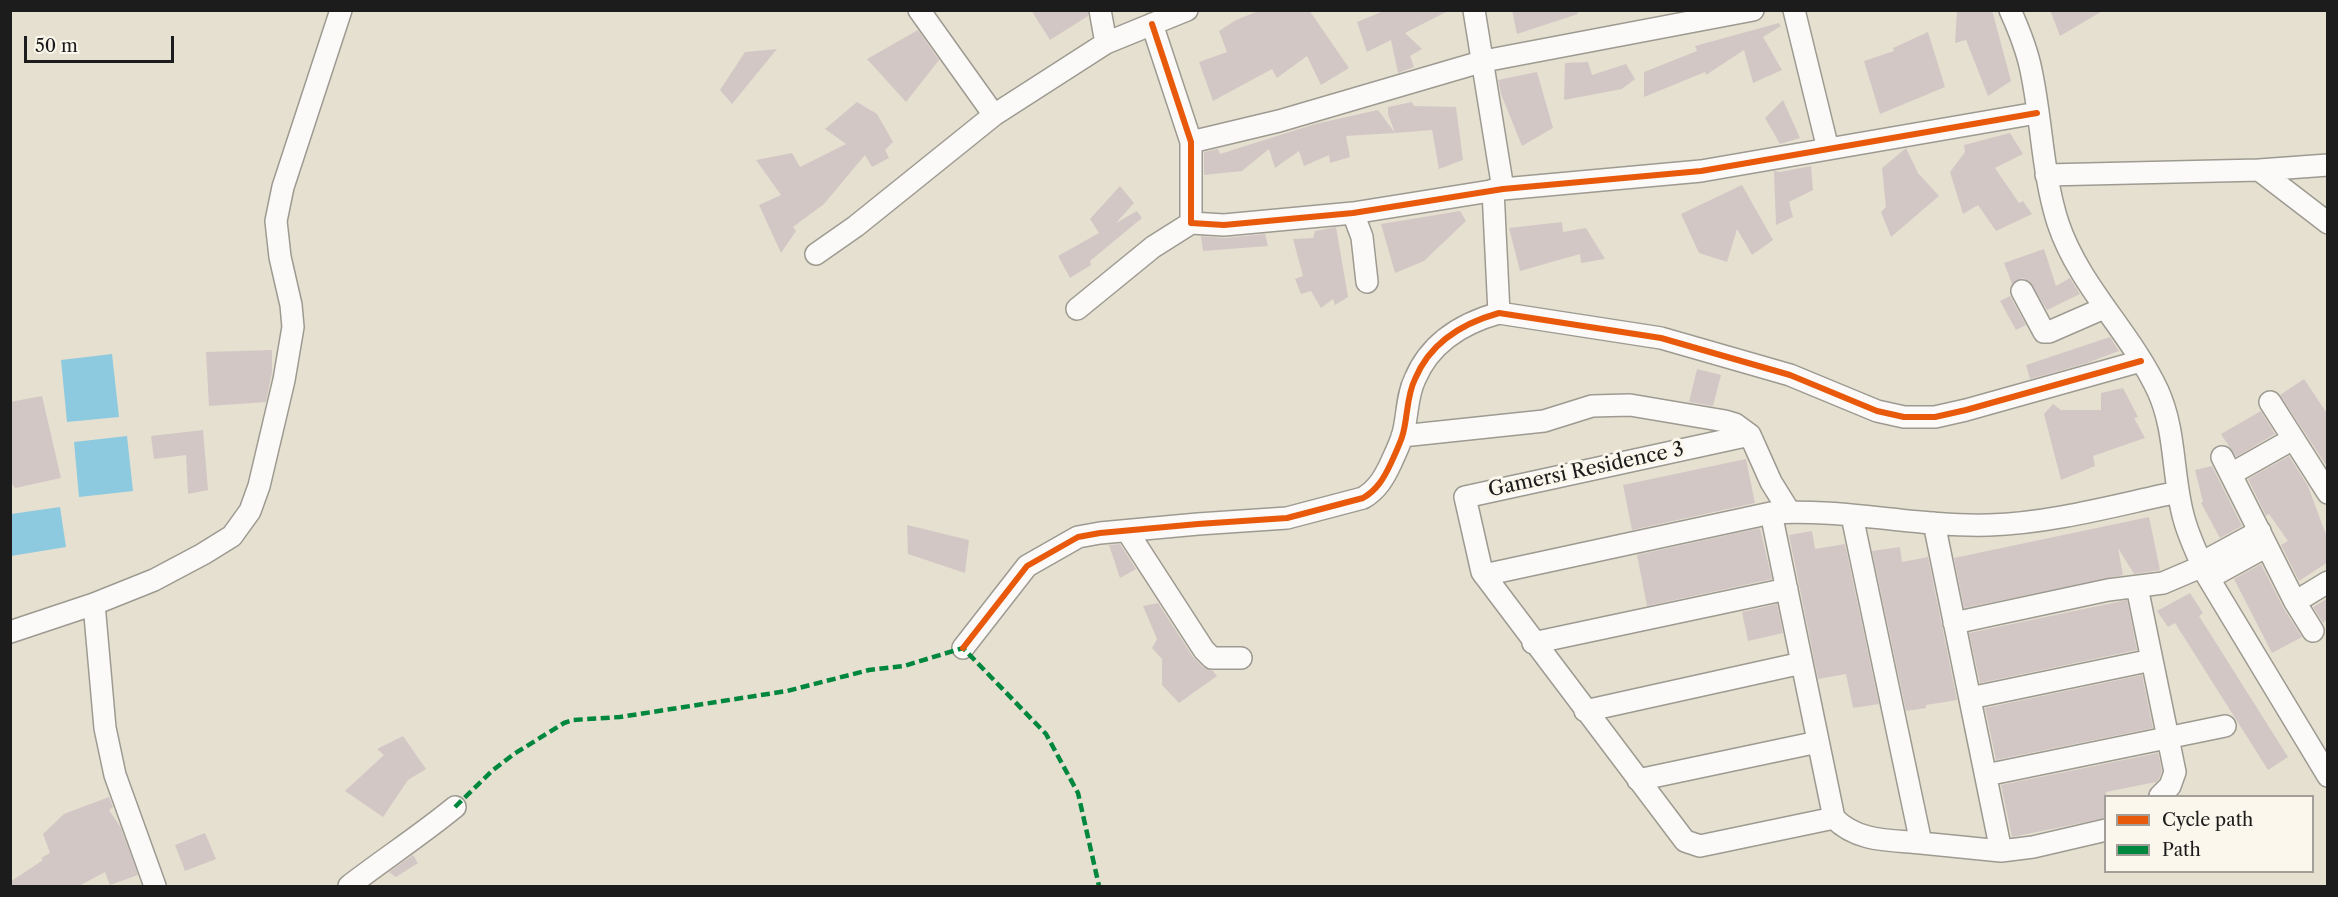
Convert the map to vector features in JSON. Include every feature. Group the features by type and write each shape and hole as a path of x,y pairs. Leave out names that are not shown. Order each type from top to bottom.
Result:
{"street":[{"path":"10,632 94,604 154,580 232,536 250,511 259,486 293,327 276,221 283,187 341,10"},
{"path":"919,10 994,115"},
{"path":"1100,10 1106,43"},
{"path":"816,254 856,226 994,115 1106,43 1187,10"},
{"path":"1474,10 1484,61 1498,190 1499,313"},
{"path":"1191,142 1279,121 1484,61 1753,10"},
{"path":"1794,10 1828,149"},
{"path":"2010,10 2031,70 2046,175 2057,221 2068,249 2085,282 2141,361 2157,390 2168,417 2178,492 2185,523 2204,569 2328,776"},
{"path":"1152,24 1191,142 1191,223"},
{"path":"1077,309 1153,247 1191,223 1224,225 1353,213 1498,190 1701,171 2037,113"},
{"path":"2046,175 2259,170 2328,165"},
{"path":"2259,170 2328,223"},
{"path":"1353,213 1362,237 1367,282"},
{"path":"2022,291 2044,333 2104,308"},
{"path":"963,648 1027,566 1078,537 1287,518 1363,498 1373,492 1380,484 1402,436 1414,379 1428,357 1452,333 1478,319 1499,313 1661,338 1790,375 1876,411 1905,417 1935,417 1966,410 2141,361"},
{"path":"2270,402 2328,493"},
{"name":"Gamersi Residence 3","path":"1402,436 1555,419 1592,406 1630,405 1725,421 1735,424 1750,435"},
{"path":"1750,435 1771,482 1780,512 1787,589 1834,818 1852,833 1863,836 2001,851 2033,847 2104,830"},
{"name":"Gamersi Residence 3","path":"1750,435 1465,497 1484,575 1533,643 1685,841 1700,846 1834,818"},
{"path":"2293,439 2226,466 2295,602 2313,631"},
{"path":"1484,575 1780,512 1990,525 2044,520 2178,492"},
{"path":"1852,516 1921,843"},
{"path":"1934,523 2001,851"},
{"path":"1127,531 1204,650 1212,658 1241,658"},
{"path":"1954,623 2108,590 2163,583 2204,569 2263,538"},
{"path":"2295,602 2328,582"},
{"path":"2137,587 2175,772 2170,786 2161,795"},
{"path":"1533,643 1787,589"},
{"path":"94,604 105,728 114,775 155,886"},
{"path":"1970,698 2152,660"},
{"path":"1585,711 1802,663"},
{"path":"1986,775 2225,726"},
{"path":"1638,780 1818,742"},
{"path":"349,886 394,851 427,831 455,807"}],"water":[{"path":"112,354 119,417 67,422 61,360"},
{"path":"127,436 133,491 79,497 74,442"},
{"path":"60,507 66,547 11,556 11,514"}],"building":[{"path":"1031,10 1088,10 1088,16 1050,40"},
{"path":"1261,10 1309,10 1349,68 1321,85 1307,56 1277,78 1272,69 1213,101 1199,62 1227,52 1219,31 1236,20"},
{"path":"1386,10 1450,10 1405,33 1422,49 1410,56 1414,67 1398,73 1391,40 1367,52 1357,22"},
{"path":"1512,10 1577,10 1578,14 1517,34"},
{"path":"1957,10 1992,10 2011,81 1988,96 1966,40 1955,43"},
{"path":"2050,10 2104,10 2060,36"},
{"path":"1779,23 1781,26 1763,37 1782,70 1753,83 1744,50 1706,75 1705,72 1644,97 1644,72 1697,51 1695,46"},
{"path":"918,30 939,60 906,102 867,59"},
{"path":"1928,32 1945,87 1880,114 1864,61 1894,51 1893,48"},
{"path":"777,49 732,104 720,90 745,52"},
{"path":"1588,62 1592,75 1626,64 1635,79 1622,89 1564,100 1565,63"},
{"path":"1537,72 1553,128 1522,146 1501,94 1498,80"},
{"path":"1783,100 1800,138 1780,144 1765,118"},
{"path":"857,102 877,114 893,142 885,150 889,158 872,167 865,155 824,204 793,227 796,231 781,253 759,205 781,195 756,160 792,153 800,167 846,144 825,129"},
{"path":"1412,102 1414,106 1456,107 1463,160 1439,169 1432,130 1395,133 1388,114 1388,107"},
{"path":"1378,110 1395,133 1346,136 1350,157 1330,163 1329,155 1304,166 1299,151 1275,168 1269,149 1242,171 1204,175 1204,152 1218,149 1220,154 1315,124"},
{"path":"2010,133 2023,154 1995,168 2019,203 2023,201 2032,214 1996,231 1978,205 1963,214 1950,172 1965,152 1964,145"},
{"path":"1906,148 1918,173 1939,196 1891,237 1881,212 1886,207 1882,168"},
{"path":"1811,166 1813,190 1789,202 1793,217 1776,225 1774,171"},
{"path":"1742,185 1773,240 1752,255 1737,229 1727,262 1699,253 1681,214"},
{"path":"1120,186 1134,203 1116,223 1137,211 1142,218 1090,261 1091,265 1070,278 1058,256 1099,233 1090,219"},
{"path":"1460,211 1466,221 1424,261 1395,273 1381,224"},
{"path":"1562,222 1563,232 1586,228 1605,259 1581,263 1580,254 1520,271 1509,228"},
{"path":"1336,227 1348,297 1335,305 1333,299 1321,308 1311,291 1301,294 1295,279 1303,276 1293,239 1313,238 1315,231"},
{"path":"1265,234 1268,246 1203,251 1201,236 1225,238"},
{"path":"2044,249 2056,286 2070,278 2080,294 2047,310 2029,281 2022,278 2012,284 2004,263"},
{"path":"2010,296 2026,325 2016,330 2000,301"},
{"path":"2110,337 2119,351 2084,364 2030,379 2026,365"},
{"path":"272,350 272,372 266,402 209,406 206,352"},
{"path":"1697,369 1721,375 1713,406 1689,402"},
{"path":"2304,379 2328,415 2328,468 2280,395"},
{"path":"2123,388 2138,417 2134,418 2145,438 2093,456 2095,466 2061,480 2044,414 2053,404 2061,410 2101,410 2101,393"},
{"path":"42,396 61,478 15,488 10,481 10,402"},
{"path":"2261,411 2275,434 2236,457 2221,434"},
{"path":"203,430 208,490 188,494 186,455 154,459 151,436"},
{"path":"2289,456 2308,486 2328,540 2328,562 2299,581 2281,545 2288,541 2269,514 2266,516 2248,479"},
{"path":"1746,459 1755,503 1632,530 1623,485"},
{"path":"2212,466 2242,526 2220,538 2201,503 2203,502 2195,470"},
{"path":"2149,517 2160,570 2134,574 2118,548 2123,575 1964,608 1954,558"},
{"path":"907,525 969,540 965,573 908,554"},
{"path":"1760,528 1772,579 1647,606 1637,555"},
{"path":"1812,531 1815,549 1845,544 1879,704 1853,708 1846,674 1818,679 1789,535"},
{"path":"1120,544 1136,569 1120,578 1109,545"},
{"path":"1900,547 1902,562 1928,557 1957,700 1906,711 1872,551"},
{"path":"2261,564 2284,609 2302,637 2272,653 2234,579"},
{"path":"2190,593 2203,613 2199,616 2288,757 2268,770 2175,623 2168,627 2157,611"},
{"path":"2328,598 2328,618 2323,623 2313,607"},
{"path":"2127,600 2137,650 1980,683 1969,633"},
{"path":"1158,603 1193,657 1217,676 1179,703 1162,685 1162,659 1152,648 1157,639 1143,606"},
{"path":"1777,604 1783,633 1748,641 1742,612"},
{"path":"2142,675 2153,728 1996,760 1985,708"},
{"path":"403,736 426,769 408,780 383,817 345,791 384,755 377,749"},
{"path":"2158,753 2162,771 2156,782 2106,792 2104,818 2012,837 2001,785"},
{"path":"109,797 113,807 109,810 121,828 138,875 110,885 105,872 79,886 10,886 10,882 50,853 43,834 64,814"},
{"path":"205,833 216,859 185,871 175,845"},
{"path":"413,855 418,863 396,877 389,872"}],"marked path":[{"path":"455,807 493,770 514,754 564,723 573,720 620,717 787,691 869,670 904,666 963,648 1046,734 1078,793 1099,886"}],"cycle path":[{"path":"1152,24 1191,142 1191,223 1224,225 1353,213 1503,189 1701,171 2037,113"},
{"path":"963,648 1027,566 1078,537 1198,524 1287,518 1363,498 1380,483 1400,444 1412,386 1429,355 1449,336 1473,322 1499,313 1661,338 1790,375 1877,411 1904,417 1935,417 1966,410 2141,361"}]}
